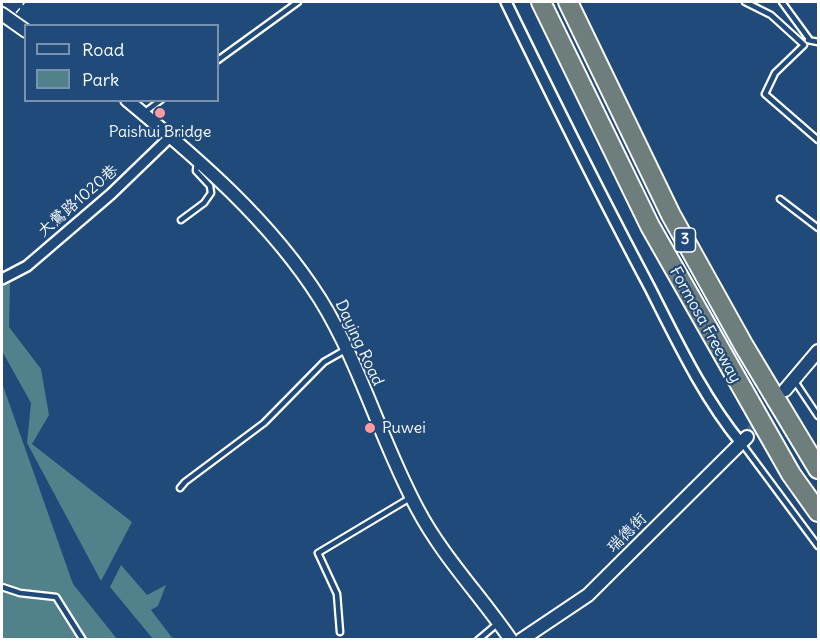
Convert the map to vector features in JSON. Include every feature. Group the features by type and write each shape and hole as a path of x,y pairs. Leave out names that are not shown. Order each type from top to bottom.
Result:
{"highway":[{"name":"Formosa Freeway","path":"541,2 650,226 791,474 819,512"},
{"name":"Formosa Freeway","path":"568,2 671,215 744,346 819,469"}],"street":[{"path":"506,2 592,177 669,324 726,424 744,440"},
{"path":"5,17 24,30"},
{"name":"Daying Road","path":"129,102 169,138 198,159 245,204 320,298 347,349 385,441 412,497 441,547 511,639"},
{"name":"大鶯路1020巷","path":"2,279 27,266 111,194 169,138"},
{"path":"790,385 819,351"},
{"name":"瑞德街","path":"521,639 588,595 744,440"}],"lane":[{"path":"219,59 298,2"},
{"path":"745,2 771,15 804,45"},
{"path":"782,2 809,39 819,42"},
{"path":"809,39 775,73 765,94 819,140"},
{"path":"143,113 158,102"},
{"path":"181,220 204,203 211,193 210,186 196,171 198,159"},
{"path":"780,200 819,228"},
{"path":"180,489 185,482 264,423 324,362 347,349"},
{"path":"790,385 819,416"},
{"path":"744,440 819,546"},
{"path":"340,632 337,594 318,553 412,497"},
{"path":"2,587 14,592 56,597 83,639"},
{"path":"478,639 499,622"}],"path":[{"path":"5,17 25,2"}],"green space":[{"path":"10,283 9,327 41,369 49,415 32,444 132,522 101,581 27,443 31,403 2,351 2,287"},
{"path":"2,383 73,584 117,639 2,639"},
{"path":"121,565 147,595 166,585 158,606 151,610 173,639 153,639 110,587"}],"tunnel":[{"path":"747,437 781,396"}],"place":[{"name":"Paishui Bridge","path":"160,113"},
{"name":"Puwei","path":"370,428"}]}
